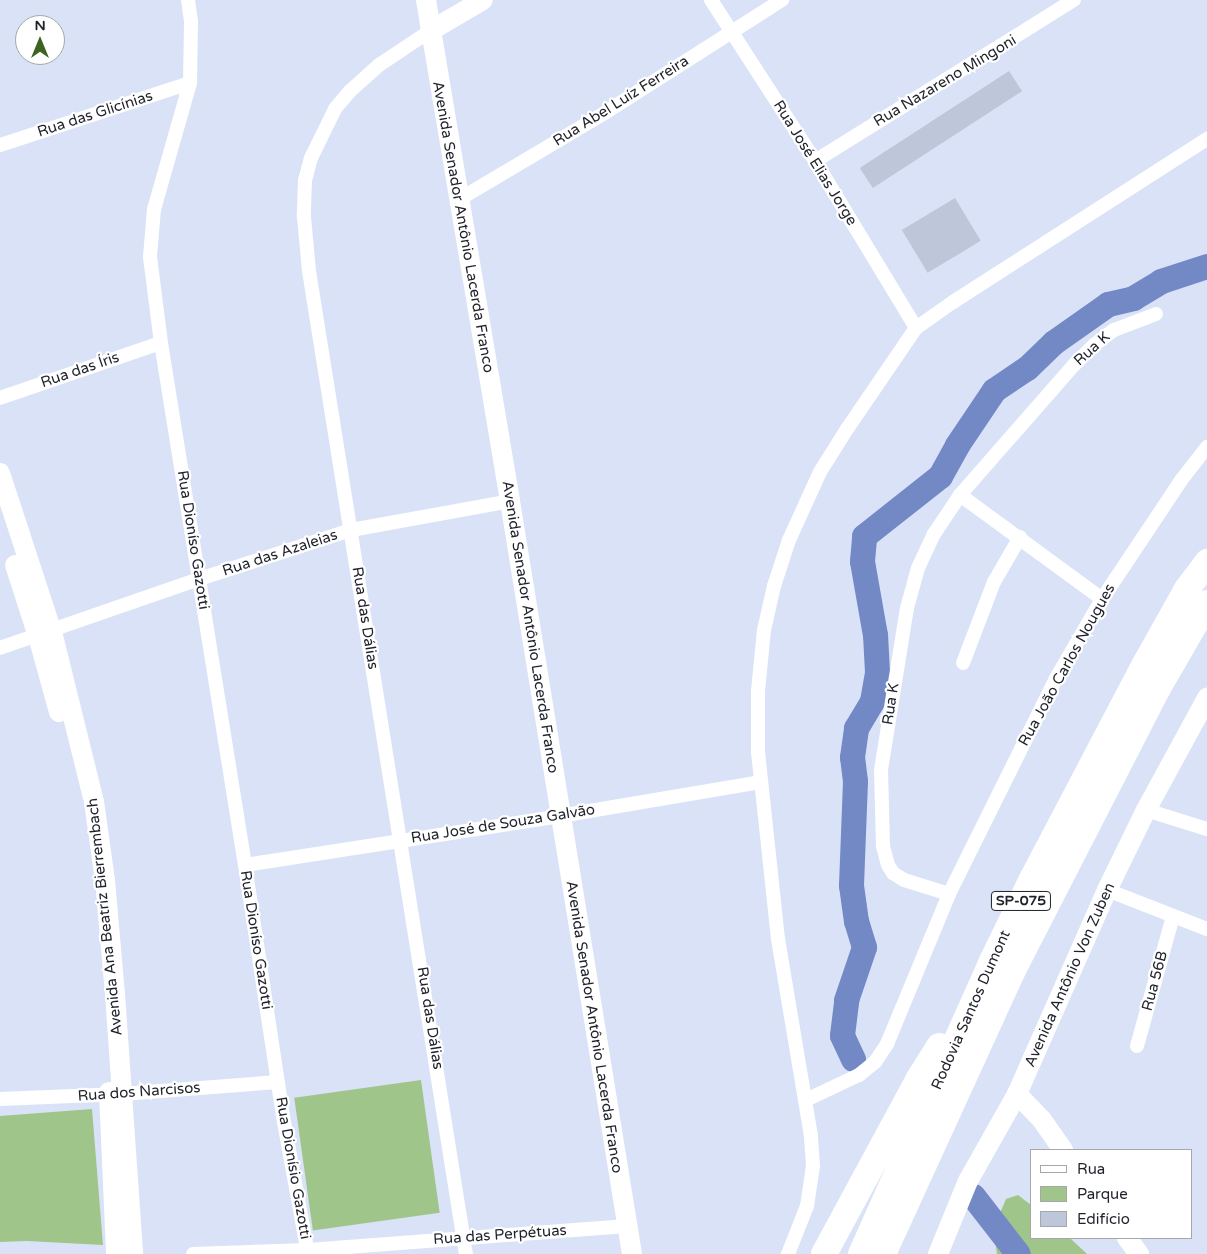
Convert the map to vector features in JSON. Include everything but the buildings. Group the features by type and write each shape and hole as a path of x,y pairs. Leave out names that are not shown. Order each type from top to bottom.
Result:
{"highway":[{"name":"Rodovia Santos Dumont","path":"861,1254 991,963 1032,879 1146,662 1187,589 1207,562"},
{"name":"Rodovia Santos Dumont","path":"883,1254 1012,970 1158,688 1207,603"},
{"path":"824,1254 918,1080 991,963"},
{"path":"894,1254 916,1179"}],"street":[{"name":"Rua Dioníso Gazotti","path":"188,0 191,22 190,83 154,209 150,242 161,343 278,1082"},
{"name":"Avenida Senador Antônio Lacerda Franco","path":"426,0 458,200 510,501 632,1254"},
{"path":"430,31 483,0"},
{"name":"Rua José Elias Jorge","path":"711,0 815,161 916,328"},
{"name":"Rua Abel Luíz Ferreira","path":"458,200 606,112 782,0"},
{"name":"Rua Nazareno Mingoni","path":"815,161 1074,0"},
{"name":"Rua das Dálias","path":"430,31 379,65 350,91 335,109 311,158 305,180 304,217 309,271 466,1254"},
{"name":"Rua das Glicínias","path":"0,145 190,83"},
{"path":"788,1254 807,1206 813,1166 806,1100 778,939 760,782 758,691 764,630 774,586 789,540 820,472 916,328 953,302 1207,138"},
{"name":"Rua K","path":"949,894 904,880 894,873 888,864 883,846 881,770 907,608 918,568 934,534 960,495 1012,433 1094,345 1114,330 1156,314"},
{"name":"Rua das Íris","path":"0,398 161,343"},
{"name":"Rua João Carlos Nougues","path":"949,894 1055,680 1102,599 1182,479 1207,448"},
{"name":"Avenida Ana Beatriz Bierrembach","path":"0,473 45,634 76,775 95,877 133,1254"},
{"path":"960,495 1020,537 1102,599"},
{"name":"Rua das Azaleias","path":"0,648 45,634 199,579 351,530 510,501"},
{"name":"Avenida Ana Beatriz Bierrembach","path":"0,518 45,634"},
{"path":"963,663 994,582 1020,537"},
{"name":"Avenida Antônio Von Zuben","path":"938,1254 968,1181 1017,1094 1107,890 1146,810 1207,698"},
{"name":"Rua José de Souza Galvão","path":"245,865 560,816 760,782"},
{"path":"1146,810 1207,829"},
{"path":"1107,890 1207,929"},
{"path":"806,1100 859,1075 875,1062 887,1044 949,894"},
{"name":"Rua 56B","path":"1137,1046 1173,916"},
{"name":"Rua dos Narcisos","path":"0,1099 116,1094 278,1082"},
{"name":"Rua Dionísio Gazotti","path":"278,1082 308,1252"},
{"name":"Avenida Ana Beatriz Bierrembach","path":"116,1094 116,1254"},
{"path":"1017,1094 1042,1120 1063,1149"},
{"name":"Rua das Perpétuas","path":"193,1254 308,1252 627,1226"},
{"path":"1127,1239 1139,1254"}],"green space":[{"path":"421,1080 440,1213 313,1231 294,1098"},
{"path":"92,1109 103,1245 27,1241 0,1242 0,1116"},
{"path":"1018,1195 1030,1204 1030,1239 1071,1239 1087,1254 997,1254 995,1240 998,1218 1006,1199"}],"waterway":[{"path":"853,1059 842,1035 846,1000 864,947 856,921 851,885 855,781 852,757 856,728 872,701 877,672 875,635 862,561 864,536 940,476 957,445 994,390 1027,368 1054,342 1108,304 1133,298 1161,281 1207,266"},
{"path":"973,1196 1018,1254"}]}
